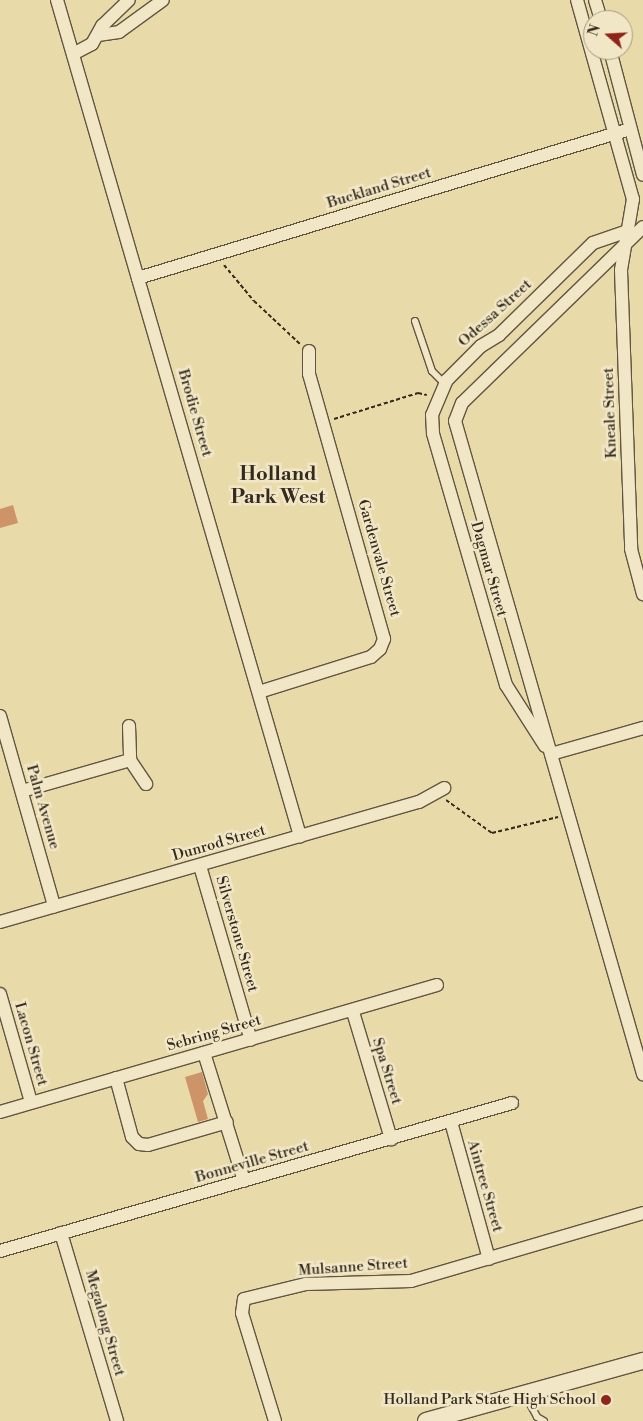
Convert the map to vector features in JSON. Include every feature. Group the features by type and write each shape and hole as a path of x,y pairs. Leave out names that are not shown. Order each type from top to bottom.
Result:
{"street":[{"name":"Brodie Street","path":"57,0 300,836"},
{"path":"73,54 90,46 104,24 129,0"},
{"path":"98,35 117,33 162,0"},
{"name":"Kneale Street","path":"577,0 634,199 633,214 624,244 621,270 631,548 643,594"},
{"path":"613,60 643,175"},
{"name":"Buckland Street","path":"138,278 630,129"},
{"path":"624,244 643,227"},
{"name":"Odessa Street","path":"444,383 593,243 627,230"},
{"name":"Dagmar Street","path":"624,244 462,403 456,415 456,428 569,812 643,1074"},
{"name":"Gardenvale Street","path":"259,692 368,659 377,653 384,642 324,422 309,374 309,352"},
{"name":"Dagmar Street","path":"444,383 432,415 432,433 506,686 551,754"},
{"name":"Palm Avenue","path":"0,716 54,906"},
{"path":"129,726 130,760 146,784"},
{"path":"551,754 643,728"},
{"path":"22,792 130,760"},
{"name":"Dunrod Street","path":"0,922 419,802 440,791"},
{"name":"Silverstone Street","path":"200,866 251,1040"},
{"name":"Sebring Street","path":"0,1112 352,1012 437,985"},
{"name":"Lacon Street","path":"0,994 31,1102"},
{"name":"Spa Street","path":"352,1012 391,1139"},
{"path":"204,1054 244,1181"},
{"path":"116,1078 132,1137 139,1144 148,1145 226,1122"},
{"name":"Bonneville Street","path":"0,1251 512,1103"},
{"name":"Aintree Street","path":"451,1122 489,1259"},
{"name":"Mulsanne Street","path":"275,1421 242,1313 244,1299 306,1284 406,1282 643,1213"},
{"name":"Megalong Street","path":"61,1233 117,1421"},
{"path":"426,1421 643,1361"}],"lane":[{"path":"415,321 432,371 444,383"},
{"path":"524,1393 536,1417 544,1421"}],"path":[{"path":"220,252 226,271 309,352"},
{"path":"324,422 418,393 437,398"},
{"path":"440,791 492,833 569,812"}],"building":[{"path":"13,505 18,523 0,528 0,509"},
{"path":"202,1072 208,1094 203,1101 208,1119 198,1122 185,1077"}],"place":[{"name":"Holland Park State High School","path":"606,1400"}],"district":[{"name":"Holland Park West","path":"278,486"}]}
